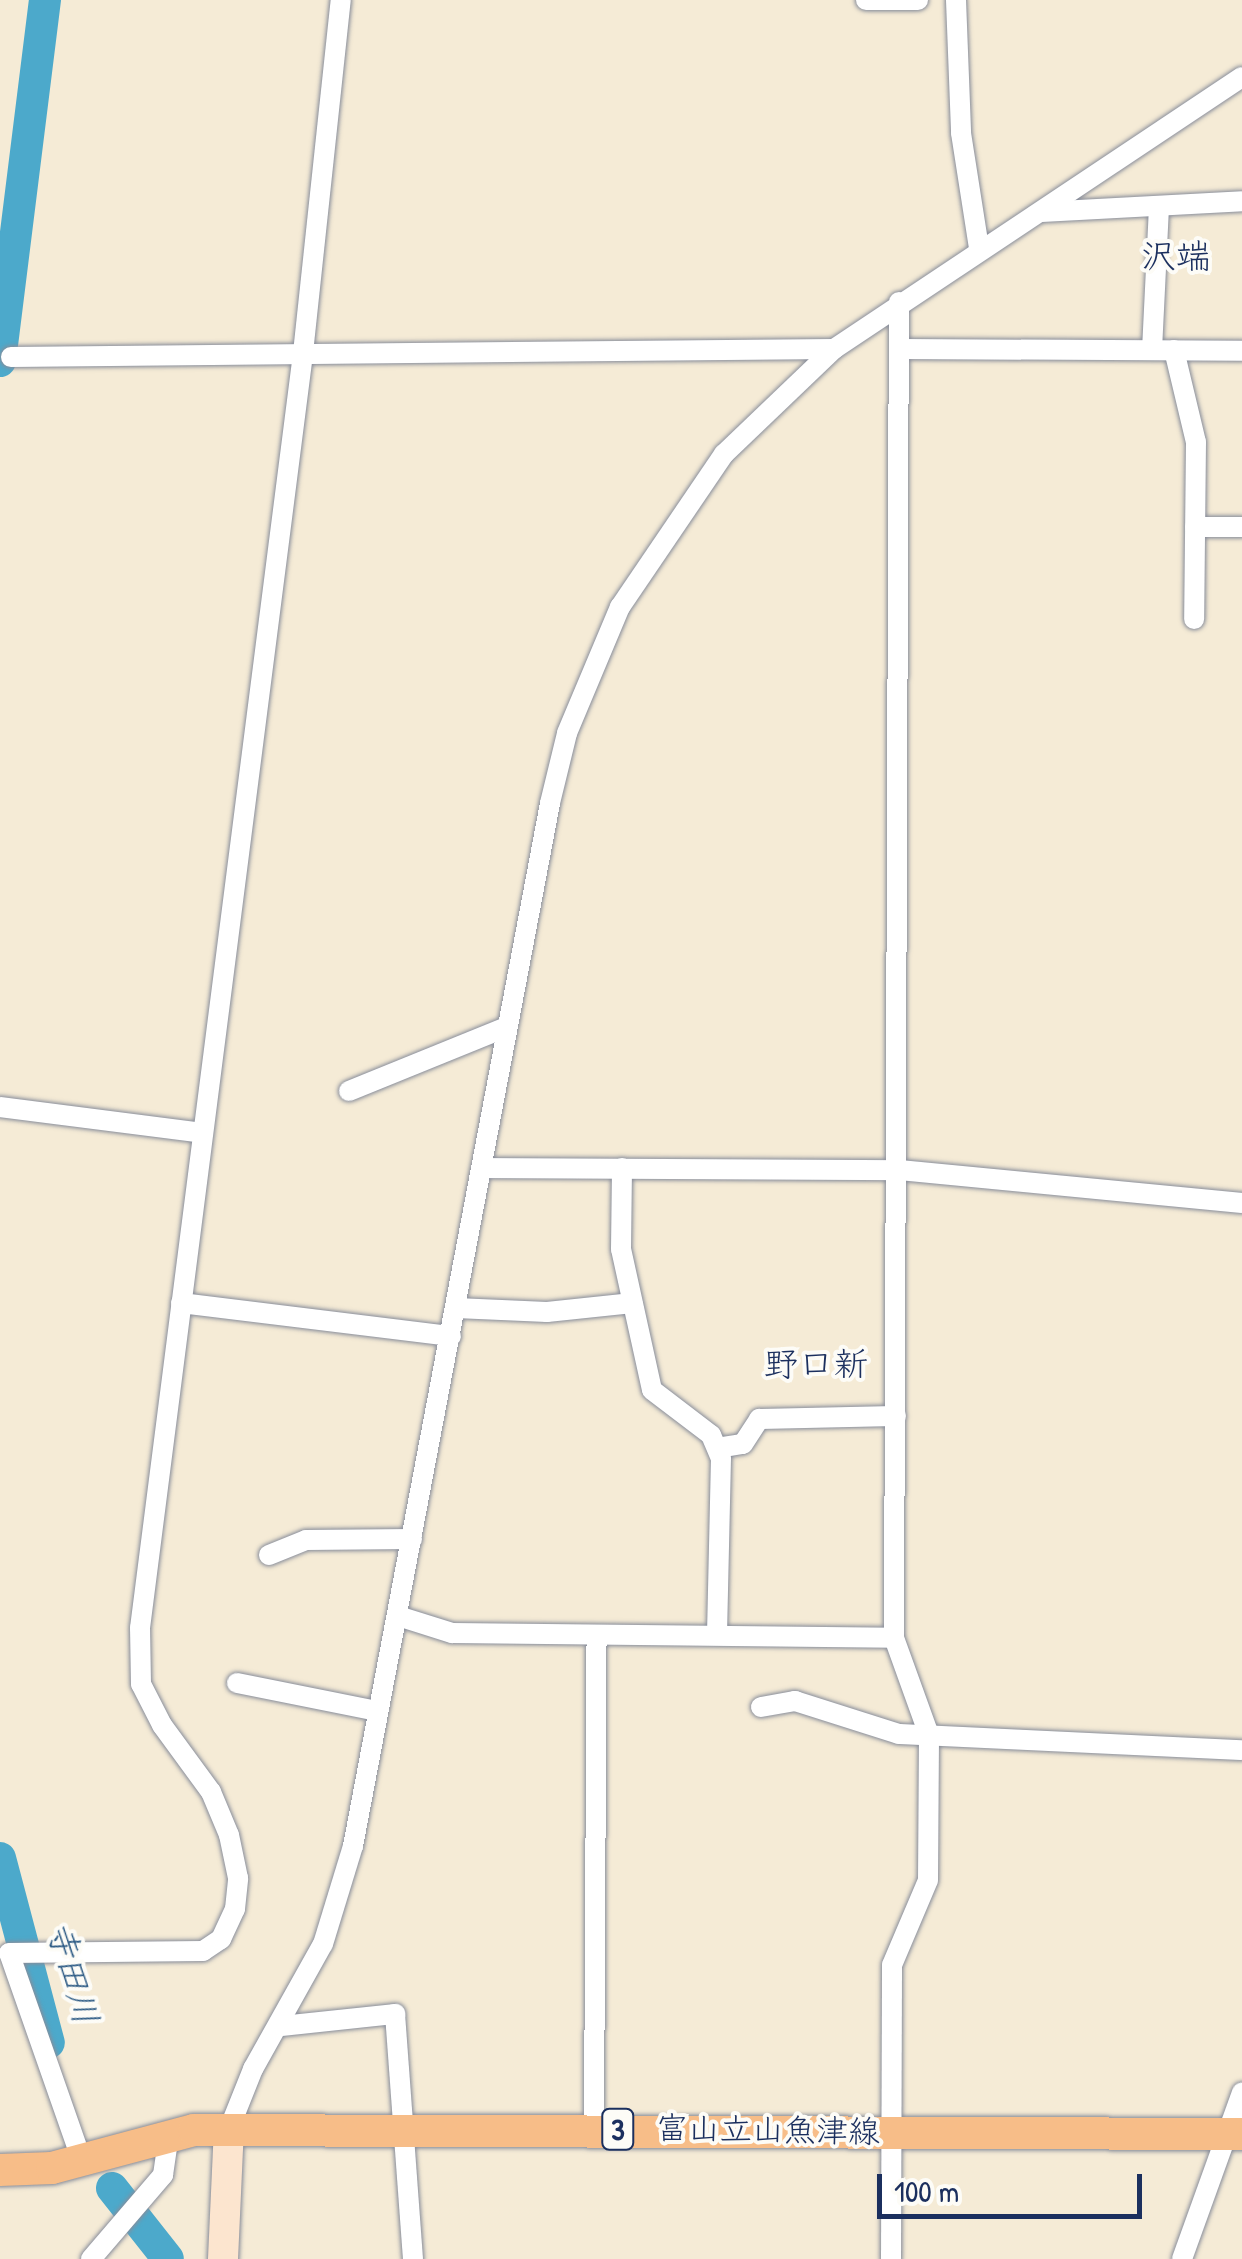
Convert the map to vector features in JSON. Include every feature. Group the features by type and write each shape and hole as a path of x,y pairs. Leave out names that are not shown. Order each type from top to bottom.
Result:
{"main road":[{"name":"富山立山魚津線","path":"0,2170 82,2161 169,2134 229,2129 1234,2134"}],"street":[{"path":"82,2161 6,1953 203,1951 222,1939 235,1910 238,1878 228,1835 190,1756 162,1725 139,1668 180,1303 303,353 341,0"},
{"path":"866,0 918,0"},
{"path":"956,0 961,133 979,248"},
{"path":"223,2259 229,2129 253,2069 282,2026 340,1897 398,1616 484,1168 507,1027 567,732 620,607 724,454 834,348 979,248 1040,212 1242,77"},
{"path":"1040,212 1242,201"},
{"path":"1152,350 1159,206"},
{"path":"891,2259 892,1965 928,1880 928,1735 894,1638 899,1170 899,302"},
{"path":"10,356 834,348"},
{"path":"901,349 1242,351"},
{"path":"1174,350 1196,442 1194,618"},
{"path":"1196,527 1242,527"},
{"path":"349,1091 507,1027"},
{"path":"0,1107 202,1132"},
{"path":"484,1168 899,1170 1242,1203"},
{"path":"622,1168 621,1249 652,1390 711,1434 717,1448 717,1635"},
{"path":"180,1303 450,1336"},
{"path":"456,1308 547,1312 633,1303"},
{"path":"717,1448 744,1444 758,1420 896,1416"},
{"path":"269,1555 306,1540 412,1539"},
{"path":"398,1616 452,1633 894,1638"},
{"path":"594,2129 598,1636"},
{"path":"238,1683 377,1710"},
{"path":"760,1707 796,1701 899,1734 1242,1750"},
{"path":"282,2026 395,2014 414,2259"},
{"path":"1182,2259 1234,2134 1242,2092"},
{"path":"91,2259 164,2175 169,2134"}],"waterway":[{"name":"寺田川","path":"0,361 45,0"},
{"name":"寺田川","path":"0,1858 49,2043"},
{"name":"寺田川","path":"112,2188 168,2259"}],"district":[{"name":"沢端","path":"1176,256"},
{"name":"野口新","path":"816,1364"}]}
